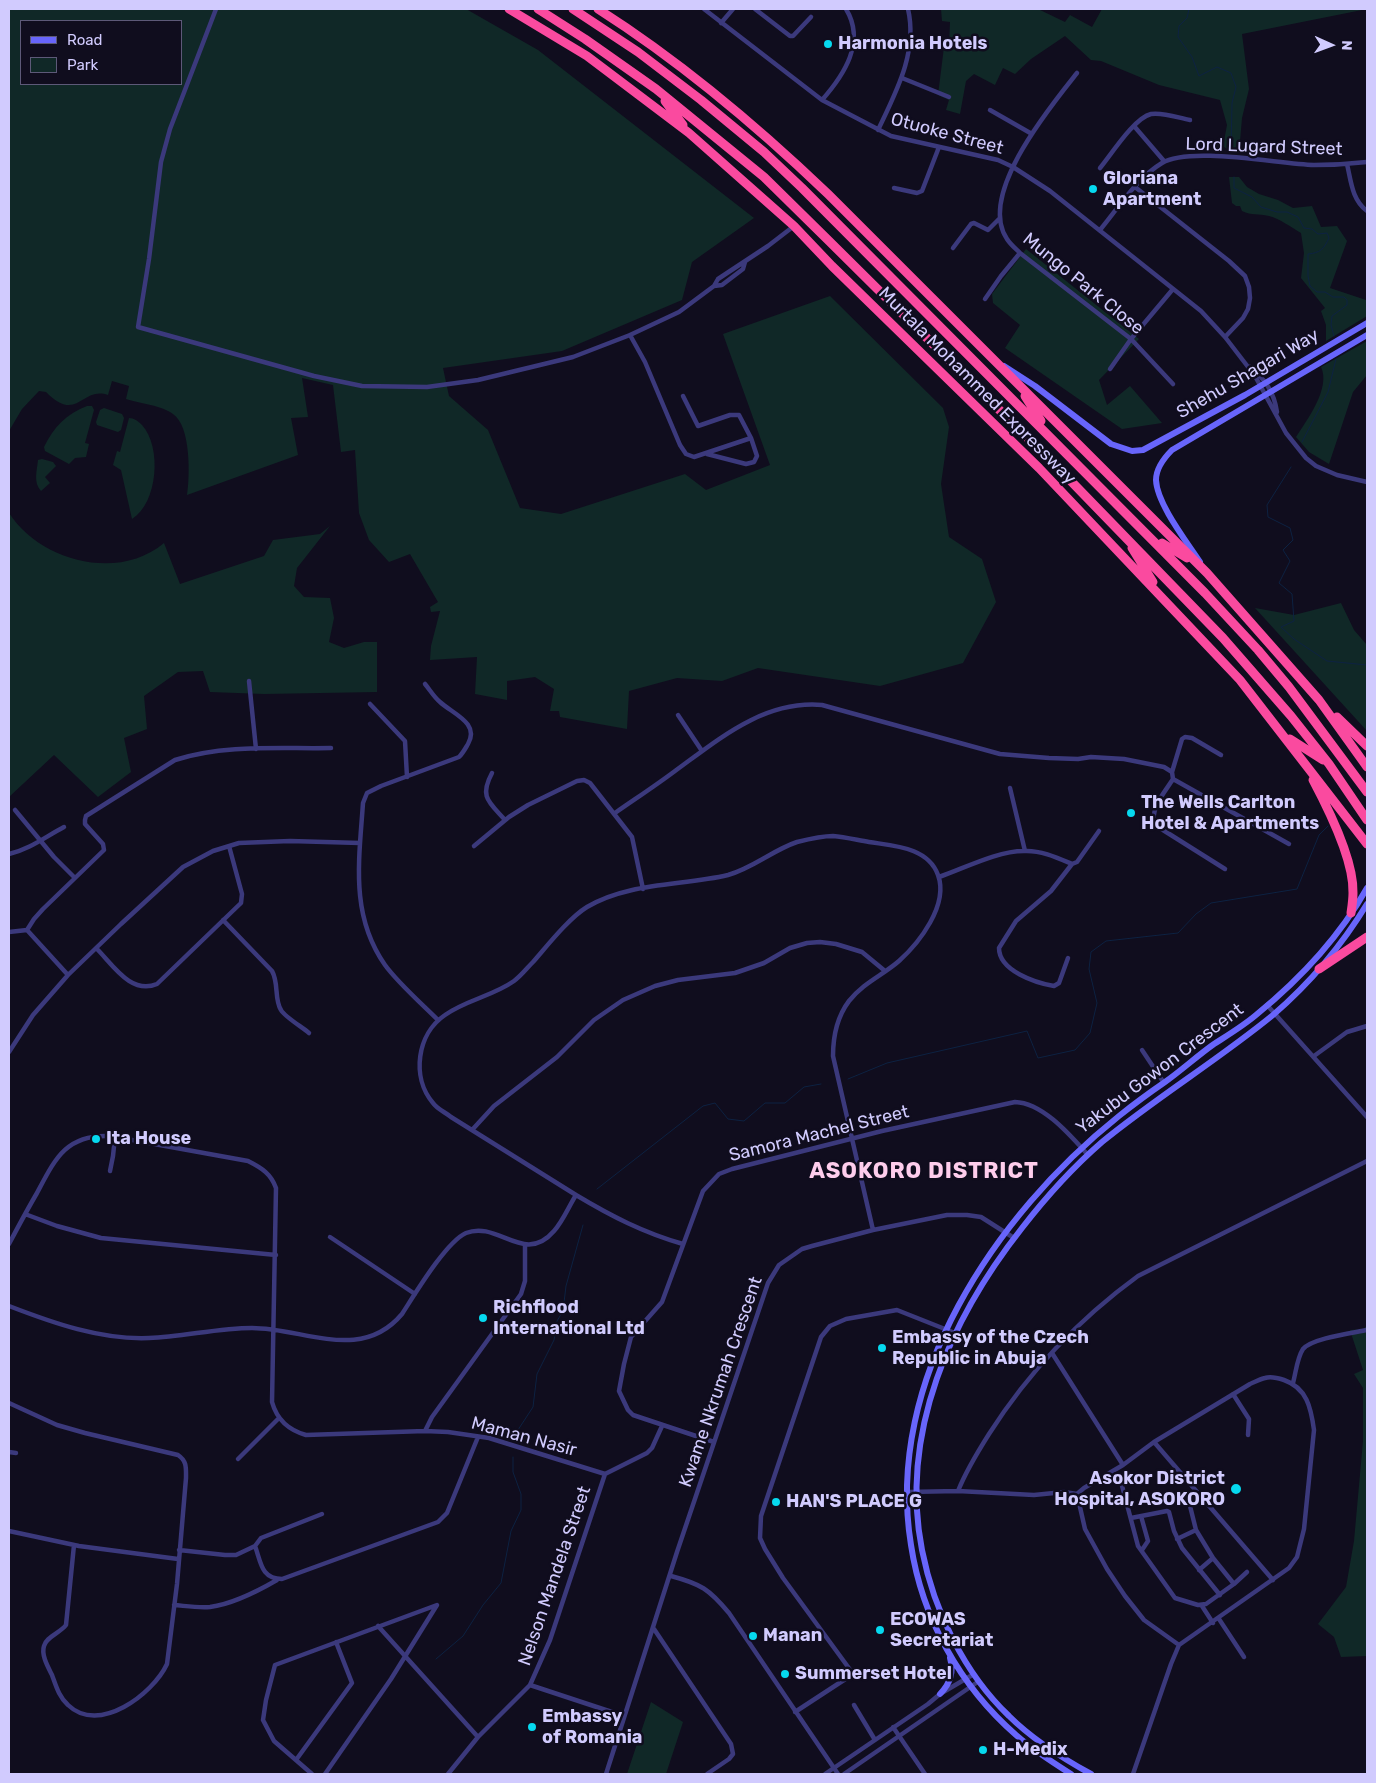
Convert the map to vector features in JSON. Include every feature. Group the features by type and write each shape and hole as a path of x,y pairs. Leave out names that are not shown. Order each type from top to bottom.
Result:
{"highway":[{"name":"Murtala Mohammed Expressway","path":"509,9 587,56 689,134 794,226 832,266 1039,468 1240,680 1367,844"},
{"name":"Murtala Mohammed Expressway","path":"538,9 585,39 656,89 764,177 1123,533 1224,638 1291,716 1329,764 1367,820"},
{"name":"Murtala Mohammed Expressway","path":"573,9 638,52 701,100 764,152 802,188 1186,573 1258,650 1289,687 1367,792"},
{"name":"Murtala Mohammed Expressway","path":"598,9 653,47 740,114 815,182 1198,564 1319,700"},
{"path":"656,89 689,134"},
{"path":"701,100 740,114"},
{"path":"1015,382 1052,438"},
{"path":"1123,533 1164,599"},
{"path":"1149,536 1198,564"},
{"path":"1319,700 1367,746"},
{"path":"1319,700 1366,766"},
{"path":"1284,735 1329,764"},
{"path":"1302,758 1324,801 1348,862 1354,892 1351,913"},
{"path":"1319,969 1367,937"}],"main road":[{"name":"Shehu Shagari Way","path":"992,358 1035,386 1111,444 1132,451 1143,450 1245,395 1367,322"},
{"name":"Shehu Shagari Way","path":"1207,574 1162,502 1157,485 1158,470 1162,461 1172,450 1367,334"},
{"name":"Yakubu Gowon Crescent","path":"1071,1774 1016,1735 965,1680 938,1631 920,1584 908,1526 907,1492 910,1448 918,1405 931,1364 947,1329 976,1276 1006,1232 1038,1192 1081,1148 1118,1116 1212,1046 1243,1026 1267,1005 1299,975 1337,933 1367,888"},
{"name":"Yakubu Gowon Crescent","path":"1091,1774 1045,1745 1022,1728 999,1707 978,1681 951,1635 931,1587 916,1514 919,1457 927,1407 940,1367 955,1333 979,1289 1014,1238 1048,1195 1088,1155 1130,1120 1274,1013 1319,969 1347,935 1367,904"},
{"path":"940,1694 950,1682 952,1672 949,1654"}],"street":[{"path":"216,9 170,129 163,155 138,327 314,376 362,386 418,387 478,380 574,357 679,312 714,286 722,285 743,269 745,262 794,226"},
{"name":"Otuoke Street","path":"704,9 822,100 878,130 910,141 978,154 998,160 1013,167 1050,191 1201,311 1225,337 1243,362 1260,375 1269,386 1275,399 1278,418 1296,447 1316,466 1337,475 1367,482"},
{"path":"722,23 733,9"},
{"path":"755,9 790,36 793,36 811,17"},
{"path":"822,100 835,86 852,55 854,43 853,28 846,9"},
{"path":"878,130 902,78 910,48 911,33 908,9"},
{"name":"Mungo Park Close","path":"1076,73 1032,134 1013,167 1004,186 1000,203 1000,218 1007,239 1020,253 1131,339 1173,384"},
{"path":"902,78 949,97"},
{"path":"990,110 1032,134"},
{"path":"1100,168 1134,126 1145,117 1151,114 1190,120"},
{"path":"1134,126 1164,161"},
{"path":"894,188 916,193 922,191 939,146"},
{"name":"Lord Lugard Street","path":"1100,230 1148,172 1164,161 1177,157 1203,155 1313,165 1367,162"},
{"path":"1347,164 1354,195 1359,204 1367,211"},
{"path":"1135,187 1229,261 1245,276 1249,287 1250,298 1248,308 1243,318 1225,337"},
{"path":"954,248 971,224 974,223 988,230 1000,218"},
{"path":"985,299 1020,253"},
{"path":"1110,369 1131,339 1173,289"},
{"path":"630,334 645,362 686,454 694,457 751,438"},
{"path":"683,396 698,426 730,415 737,415 742,419 757,456 756,460 751,464 706,454"},
{"path":"249,681 256,749"},
{"path":"425,684 438,700 469,725 472,735 465,750 458,757 367,793 363,803 359,887 361,911 368,933 388,968 438,1020"},
{"path":"370,704 405,742 407,777"},
{"path":"615,812 750,719 793,705 815,705 1000,754 1048,758 1078,759 1091,757 1124,759 1164,768 1172,772"},
{"path":"678,714 702,751"},
{"path":"1221,755 1192,738 1185,737 1182,739 1172,772 1173,779 1156,808 1154,820 1156,825 1225,869"},
{"path":"9,932 27,930 38,914 104,850 103,844 84,820 90,813 133,788 175,760 191,755 256,749 331,748"},
{"path":"492,773 487,783 486,796 505,820"},
{"path":"1173,779 1289,844"},
{"path":"474,846 505,820 528,805 582,780 590,783 615,812 634,839 643,889"},
{"path":"1010,788 1025,850"},
{"path":"15,810 54,857 75,878"},
{"path":"9,854 18,852 41,841 64,827"},
{"path":"1068,958 1059,983 1054,986 1031,980 1017,972 1002,960 999,948 1016,921 1050,891 1072,864 1077,862 1099,831"},
{"path":"683,1244 638,1229 613,1217 472,1130 432,1102 422,1082 418,1065 421,1049 438,1020 452,1010 488,996 514,981 563,929 587,908 611,897 643,889 728,875 743,870 794,843 810,838 828,836 905,848 928,859 939,877 939,902 936,913 928,927 904,956 850,999 840,1017 836,1031 833,1056 873,1230"},
{"path":"9,1052 33,1015 68,975 126,918 184,868 213,851 240,842 360,843"},
{"path":"97,948 136,986 148,987 158,984 241,903 242,898 229,846"},
{"path":"939,877 1005,853 1025,850 1052,856 1072,864"},
{"path":"223,920 272,971 276,979 282,1012 309,1032"},
{"path":"27,930 68,975"},
{"path":"472,1130 494,1106 557,1057 594,1020 623,1000 655,986 678,980 735,973 764,963 790,948 806,943 820,942 862,952 885,971"},
{"path":"1267,1005 1367,1117"},
{"path":"1314,1056 1347,1032 1367,1026"},
{"path":"1142,1050 1164,1083"},
{"name":"Samora Machel Street","path":"662,1426 633,1415 621,1397 619,1385 631,1336 662,1302 703,1191 719,1174 732,1169 852,1139 1015,1102 1025,1102 1041,1110 1088,1155"},
{"path":"9,1244 54,1161 68,1147 88,1138 99,1136 116,1137 248,1161 269,1174 276,1188 275,1329 272,1402 279,1418 238,1459"},
{"path":"110,1171 116,1137"},
{"path":"958,1491 971,1463 1000,1414 1074,1329 1138,1276 1367,1162"},
{"path":"9,1306 75,1329 130,1338 166,1337 232,1329 275,1329 334,1340 362,1339 391,1326 401,1316 448,1248 458,1238 464,1234 480,1230 525,1245 538,1242 555,1230 576,1195"},
{"path":"25,1214 57,1226 101,1238 276,1255"},
{"name":"Kwame Nkrumah Crescent","path":"606,1774 768,1283 779,1265 802,1250 812,1246 873,1230 947,1215 967,1215 981,1218 1014,1238"},
{"path":"330,1237 415,1294"},
{"path":"425,1431 432,1417 521,1294 525,1281 525,1245"},
{"path":"794,1712 847,1678 850,1674 849,1667 783,1578 760,1538 761,1516 820,1337 836,1323 846,1319 897,1310 955,1333"},
{"path":"1293,1383 1299,1357 1304,1347 1316,1341 1367,1330"},
{"path":"1052,1353 1123,1465"},
{"path":"907,1492 958,1491 1034,1495 1064,1492 1077,1494 1123,1465 1154,1442 1250,1384 1265,1378 1278,1378 1293,1383 1301,1390 1312,1415 1314,1430 1304,1529 1297,1558 1289,1568 1273,1580 1180,1645 1171,1664 1132,1774"},
{"path":"1233,1394 1249,1419 1248,1435"},
{"path":"9,1403 57,1425 170,1453 183,1458 186,1467 167,1664 162,1674 152,1686 122,1709 112,1713 89,1715 76,1712 61,1699 43,1650 46,1641 60,1632 66,1625 74,1545"},
{"name":"Maman Nasir","path":"279,1418 291,1430 306,1435 425,1431 489,1438 605,1474"},
{"path":"605,1474 647,1453 652,1448 662,1426 714,1442"},
{"path":"174,1605 202,1607 217,1605 266,1586 278,1579 442,1520 447,1513 478,1437"},
{"path":"1154,1442 1273,1580"},
{"path":"9,1452 16,1453"},
{"name":"Nelson Mandela Street","path":"448,1774 478,1737 530,1685 550,1640 605,1474"},
{"path":"1121,1482 1138,1546 1175,1598 1202,1606 1213,1623"},
{"path":"1077,1494 1085,1530 1116,1582 1144,1620 1180,1645"},
{"path":"1189,1502 1196,1530 1213,1558 1234,1584"},
{"path":"1131,1518 1167,1510 1182,1548 1220,1595"},
{"path":"179,1550 225,1556 236,1555 255,1546 260,1538 322,1514"},
{"path":"1141,1516 1148,1541 1142,1550"},
{"path":"1177,1539 1196,1530"},
{"path":"9,1531 74,1545 178,1560"},
{"path":"255,1546 264,1572 268,1576 278,1579"},
{"path":"1199,1570 1213,1558"},
{"path":"1202,1606 1220,1595 1247,1572"},
{"path":"671,1576 695,1582 715,1597 729,1613 794,1712 838,1774"},
{"path":"312,1774 274,1741 263,1720 275,1665 436,1605 405,1657 325,1774"},
{"path":"1219,1619 1244,1657"},
{"path":"378,1626 478,1737"},
{"path":"654,1629 731,1744 733,1754 729,1759 707,1774"},
{"path":"296,1760 352,1683 336,1642"},
{"path":"825,1774 940,1694 974,1674"},
{"path":"844,1774 978,1681"},
{"path":"530,1685 624,1716"},
{"path":"854,1705 875,1740"},
{"path":"893,1727 925,1774"}],"green space":[{"path":"9,9 466,9 538,50 754,218 692,262 682,300 562,351 443,368 449,396 488,430 520,508 561,514 685,474 706,490 770,465 723,334 830,296 943,408 949,427 941,484 949,537 982,559 996,602 963,663 880,686 758,668 722,681 677,678 629,691 627,729 560,717 559,711 550,711 554,689 535,677 507,681 507,700 475,694 477,657 430,660 431,646 440,611 431,612 430,607 438,602 410,554 389,562 369,540 359,513 355,450 341,452 333,385 302,378 308,417 291,418 298,455 187,495 189,476 188,452 179,420 169,411 126,399 129,386 112,381 108,395 91,395 73,405 65,405 46,392 39,391 22,409 9,431"},
{"path":"941,9 1038,9 1065,22 1070,15 1092,27 1102,9 1367,9 1242,34 1249,89 1242,118 1239,153 1223,146 1227,125 1220,100 1159,85 1101,61 1091,60 1065,36 1031,59 1015,74 1003,68 995,85 974,74 966,81 960,114 946,110 949,100 938,95 944,47 949,46 950,22 942,21"},
{"path":"1229,177 1239,177 1247,187 1259,194 1278,200 1293,208 1312,206 1321,227 1337,226 1347,241 1330,288 1366,300 1367,316 1326,341 1326,325 1321,311 1325,308 1301,278 1304,253 1301,233 1273,217 1242,211 1240,206 1232,203"},
{"path":"1026,249 1139,339 1099,380 1107,405 1130,386 1162,423 1122,429 1005,348 1020,325 993,303 992,294"},
{"path":"1367,341 1367,375 1353,392 1329,464 1309,452 1296,437 1320,394 1323,384 1321,367"},
{"path":"87,406 92,406 94,410 85,443 89,444 86,457 75,458 69,464 45,451 44,447 56,427 67,417"},
{"path":"104,408 122,414 124,418 121,430 118,432 97,425 96,422 100,410"},
{"path":"129,418 139,422 148,435 153,447 154,460 152,488 141,511 132,519 121,470 113,465 117,451 120,452"},
{"path":"42,459 53,462 56,466 45,477 50,483 41,491 37,484 36,476 38,460"},
{"path":"9,513 23,530 40,543 60,554 81,561 125,562 145,555 164,543 180,584 264,556 273,540 320,534 330,526 297,568 294,586 304,597 330,598 334,618 329,642 344,648 364,642 377,642 377,692 264,694 210,692 203,671 178,672 144,696 147,729 124,738 131,772 98,797 54,755 9,797"},
{"path":"1341,603 1354,630 1367,645 1367,731 1255,608 1294,615"},
{"path":"1367,1327 1367,1656 1341,1657 1334,1637 1318,1624 1346,1587 1354,1541 1363,1441 1363,1388 1354,1374 1363,1370 1350,1330 1365,1329"},
{"path":"651,1702 683,1722 666,1774 627,1774"}],"waterway":[{"path":"1189,9 1187,18 1179,26 1178,37 1192,57 1199,76 1217,67 1231,73 1236,87 1232,103 1231,150"},
{"path":"1234,177 1234,188 1252,197 1261,207 1277,212 1287,212 1298,217 1304,228 1312,229 1318,234 1327,233 1329,238 1323,248 1316,253 1308,254 1308,276 1310,286 1317,292 1325,292 1333,297 1344,297 1347,300 1347,305 1332,316 1331,325 1334,336"},
{"path":"1302,442 1328,392 1336,359"},
{"path":"1291,467 1267,505 1268,517 1290,528 1293,540 1283,550 1290,561 1279,583 1292,594 1294,621 1281,627 1294,639 1327,661 1367,665 1367,667"},
{"path":"848,1079 887,1063 1027,1031 1038,1058 1075,1050 1090,1033 1097,1003 1089,969 1091,952 1106,941 1178,933 1196,914 1211,903 1297,889 1319,835 1328,826"},
{"path":"597,1189 703,1106 715,1103 728,1119 744,1121 765,1103 785,1103 804,1087 821,1084"},
{"path":"514,1436 533,1407 537,1374 554,1340 557,1321 563,1311 566,1286 583,1225"},
{"path":"436,1659 463,1636 483,1605 501,1583 511,1531 521,1510 521,1494 513,1472 513,1457"}],"place":[{"name":"Harmonia Hotels","path":"828,44"},
{"name":"Gloriana Apartment","path":"1093,189"},
{"name":"The Wells Carlton Hotel & Apartments","path":"1131,813"},
{"name":"Ita House","path":"96,1139"},
{"name":"Richflood International Ltd","path":"483,1318"},
{"name":"Embassy of the Czech Republic in Abuja","path":"882,1348"},
{"name":"Asokor District Hospital, ASOKORO","path":"1236,1489"},
{"name":"HAN'S PLACE G","path":"776,1502"},
{"name":"ECOWAS Secretariat","path":"880,1630"},
{"name":"Manan","path":"753,1636"},
{"name":"Summerset Hotel","path":"785,1674"},
{"name":"Embassy of Romania","path":"532,1727"},
{"name":"H-Medix","path":"983,1750"}],"district":[{"name":"ASOKORO DISTRICT","path":"924,1172"}]}
